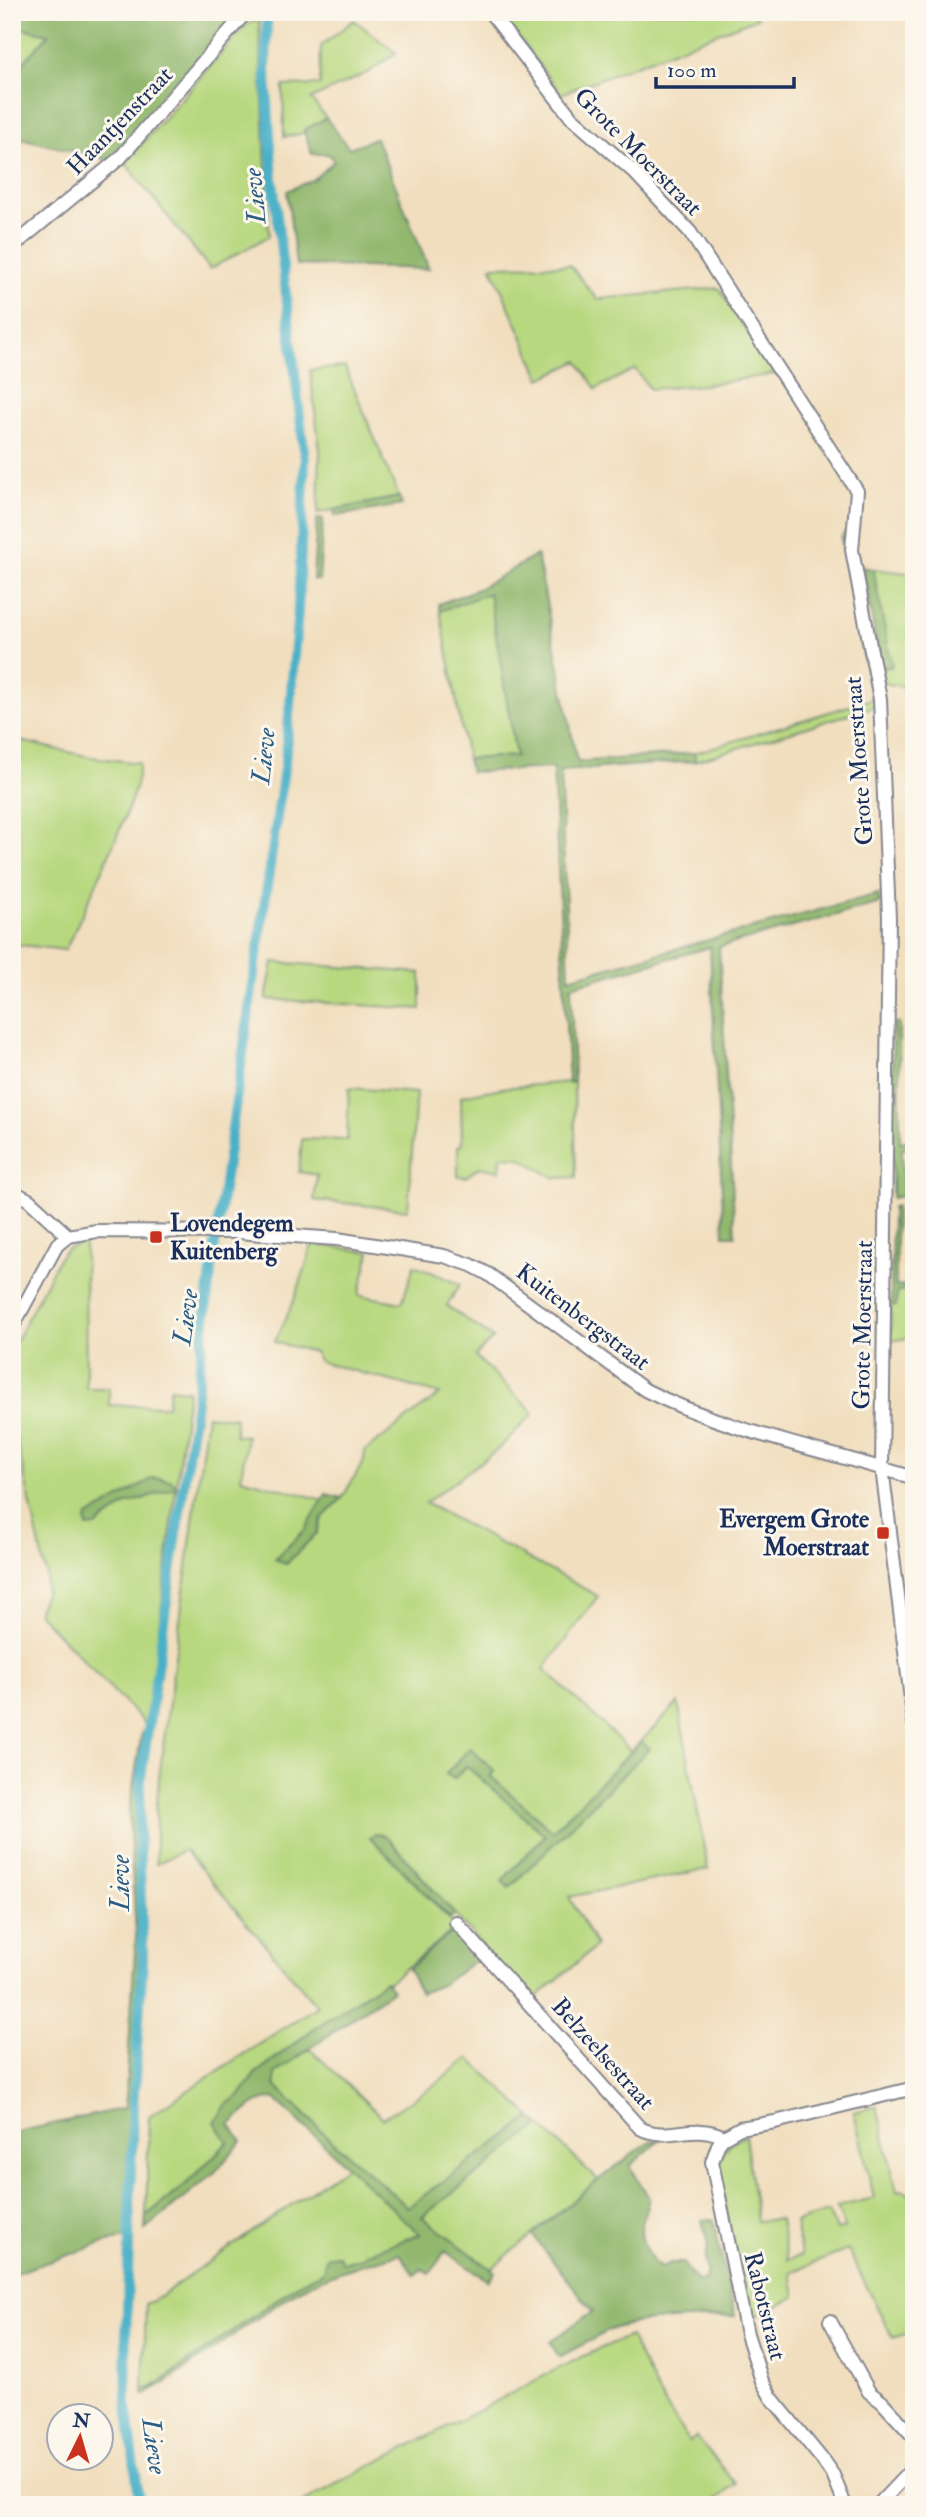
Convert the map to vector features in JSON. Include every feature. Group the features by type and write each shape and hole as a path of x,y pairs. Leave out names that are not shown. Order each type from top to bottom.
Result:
{"street":[{"name":"Haantjenstraat","path":"12,247 120,158 246,12"},
{"name":"Grote Moerstraat","path":"490,12 571,117 634,172 690,232 856,491 852,550 880,699 889,918 882,1468 914,1723"},
{"path":"12,1191 29,1200 68,1236 57,1245 46,1263 12,1328"},
{"name":"Kuitenbergstraat","path":"68,1236 97,1231 217,1231 307,1235 423,1251 471,1265 508,1287 646,1390 672,1403 713,1418 914,1478"},
{"name":"Belzeelsestraat","path":"456,1922 640,2128 652,2134 704,2129 724,2137"},
{"path":"724,2137 740,2128 914,2088"},
{"name":"Rabotstraat","path":"724,2137 714,2154 712,2170 751,2349 766,2389 833,2475 845,2505"},
{"path":"830,2322 869,2392 882,2402 914,2437"},
{"path":"878,2505 914,2467"}],"green space":[{"path":"12,12 243,12 113,161 12,136 12,75 49,34 12,26"},
{"path":"499,12 753,12 757,18 561,94"},
{"path":"259,18 269,236 210,269 125,163 245,26"},
{"path":"354,20 396,53 369,72 311,99 326,118 305,130 305,133 284,137 283,86 320,85 321,46"},
{"path":"12,26 49,34 12,75"},
{"path":"326,118 349,148 376,138 429,269 296,265 287,191 314,179 334,161 329,154 312,154 304,130"},
{"path":"570,265 597,299 719,288 775,374 703,385 650,389 635,369 596,389 578,361 541,379 491,266"},
{"path":"345,367 399,497 318,513 320,450 310,370"},
{"path":"399,497 402,505 335,516 334,510"},
{"path":"317,519 323,519 319,580 313,580"},
{"path":"845,532 850,535 877,697 872,699 841,538"},
{"path":"537,555 577,762 694,753 695,761 560,771 569,978 878,894 880,903 719,947 735,1235 724,1235 710,947 571,986 574,1083 569,1082 553,768 470,772 467,759 516,756 489,593 440,611 439,604 478,589"},
{"path":"862,567 873,569 892,666 881,668"},
{"path":"873,569 914,574 914,688 887,684 882,679 881,668 891,667"},
{"path":"489,592 516,756 467,759 440,611"},
{"path":"875,698 876,706 695,761 694,753"},
{"path":"12,739 90,757 139,763 127,811 65,950 12,944"},
{"path":"273,962 421,973 421,1009 266,999"},
{"path":"893,1023 899,1023 900,1142 914,1140 914,1147 902,1149 903,1196 892,1198"},
{"path":"574,1083 576,1177 555,1178 519,1157 501,1156 500,1171 479,1167 466,1177 458,1176 458,1146 462,1145 461,1096 501,1088"},
{"path":"349,1088 416,1093 408,1210 314,1200 317,1175 299,1172 302,1139 347,1140"},
{"path":"896,1206 896,1287 914,1283 914,1288 897,1292 896,1306 891,1306 892,1207"},
{"path":"85,1241 86,1388 109,1388 109,1405 167,1406 170,1388 188,1390 147,1726 37,1612 45,1594 47,1579 12,1420 12,1348 60,1256 67,1249","holes":["161,1478 176,1487 126,1504 96,1526"]},
{"path":"312,1244 370,1252 359,1295 402,1303 414,1265 460,1284 447,1306 493,1338 475,1356 534,1413 497,1450 425,1503 598,1596 544,1669 631,1751 553,1831 490,1776 494,1771 470,1748 466,1765 545,1835 502,1881 648,1748 641,1741 678,1703 708,1869 569,1897 596,1946 531,2002 388,1838 376,1833 370,1837 457,1927 387,1983 385,1981 312,2030 255,2074 240,2096 227,2104 218,2129 229,2142 185,2185 146,2216 149,2116 317,2006 185,1850 156,1864 159,1778 207,1415 236,1418 235,1435 247,1436 241,1478 324,1500 305,1530 275,1559 286,1564 317,1533 322,1518 342,1498 364,1461 365,1451 440,1394 320,1362 314,1352 274,1342 296,1294"},
{"path":"914,1288 914,1337 891,1341 891,1306 896,1306 897,1292"},
{"path":"153,1478 170,1480 178,1487 127,1504 96,1526 87,1527 86,1518"},
{"path":"326,1494 342,1498 322,1518 317,1533 286,1564 275,1559 305,1530"},
{"path":"142,1731 146,1732 139,1776 136,1829 140,1927 129,2108 126,2238 12,2274 12,2133 125,2108 136,1935 129,1813"},
{"path":"641,1741 649,1749 509,1888 502,1881 545,1835 466,1766 454,1779 446,1774 470,1748 495,1771 490,1776 553,1831"},
{"path":"376,1833 388,1838 455,1915 450,1918 370,1837"},
{"path":"457,1927 480,1957 441,1985 421,1993 408,1969"},
{"path":"385,1981 393,1990 275,2073 275,2085 330,2139 408,2207 531,2117 540,2125 422,2217 495,2272 488,2281 445,2251 430,2274 422,2269 414,2275 400,2254 343,2271 290,2295 167,2382 143,2395 143,2389 152,2388 298,2284 323,2271 327,2256 338,2255 343,2263 365,2257 365,2254 420,2234 274,2098 255,2104 230,2125 242,2141 215,2172 145,2230 146,2216 185,2185 228,2142 215,2122 227,2104 240,2095 255,2074 312,2030"},
{"path":"310,2049 383,2118 428,2090 469,2058 531,2117 408,2208 330,2139 275,2085 274,2073"},
{"path":"877,2106 897,2192 902,2190 914,2197 914,2331 893,2338 848,2250 791,2272 795,2297 748,2320 718,2168 724,2151 745,2135 757,2221 780,2219 787,2260 801,2256 795,2222 828,2212 837,2230 845,2228 837,2207 874,2198 854,2112"},
{"path":"540,2125 598,2180 491,2269 422,2217"},
{"path":"659,2140 630,2166 649,2198 641,2227 645,2247 658,2266 662,2268 673,2263 683,2263 697,2282 704,2281 708,2245 702,2220 713,2219 735,2316 638,2322 614,2328 559,2357 550,2342 593,2311 532,2235 650,2141"},
{"path":"347,2166 421,2234 365,2254 366,2257 343,2263 337,2255 325,2262 323,2271 298,2284 152,2388 143,2389 146,2303 153,2301"},
{"path":"630,2336 656,2389 689,2442 696,2437 736,2484 710,2505 298,2505 554,2371"}],"waterway":[{"name":"Lieve","path":"140,2505 127,2406 126,2342 133,2108 143,1959 139,1830 141,1778 285,762 298,610 305,460 273,181 266,73 267,12"}],"place":[{"name":"Lovendegem Kuitenberg","path":"156,1237"},
{"name":"Evergem Grote Moerstraat","path":"883,1533"}]}
